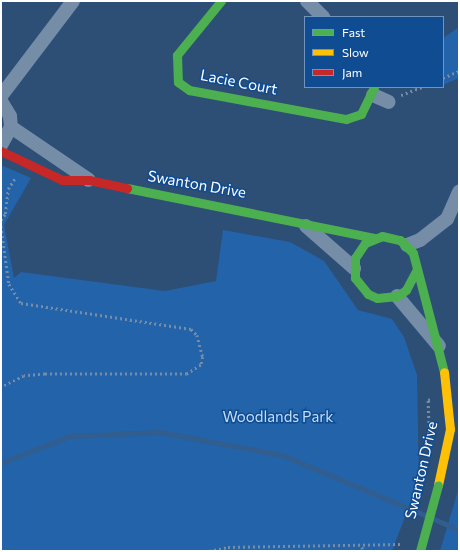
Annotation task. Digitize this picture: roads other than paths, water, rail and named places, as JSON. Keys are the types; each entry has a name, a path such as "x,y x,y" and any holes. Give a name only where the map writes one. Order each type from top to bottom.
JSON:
{"street":[{"name":"Lacie Court","path":"221,1 178,55 178,82 189,90 346,119 361,114 374,91"},
{"path":"307,1 322,16"},
{"path":"1,96 67,3"},
{"path":"374,91 389,102"},
{"path":"1,100 10,116 11,127 1,145"},
{"name":"Swanton Drive","path":"11,127 89,180"},
{"name":"Swanton Drive","path":"1,152 62,180 89,180 299,220 374,238 391,237 407,245 416,262 416,271 440,348 451,415 438,486 420,551"},
{"path":"407,245 420,240 446,220 459,192"},
{"path":"299,220 354,268"},
{"path":"374,238 359,250 354,268 358,282 368,294 377,298 397,296 409,286 416,271"},
{"path":"397,296 440,348"}],"waterway":[{"path":"1,463 70,436 160,432 282,455 425,515"},
{"path":"434,519 459,530"}],"park label":[{"name":"Woodlands Park","path":"278,417"}]}
